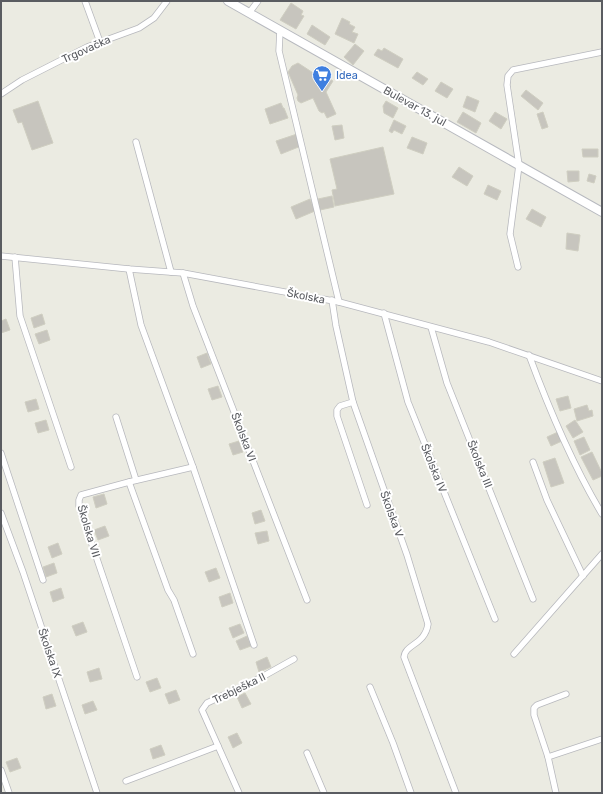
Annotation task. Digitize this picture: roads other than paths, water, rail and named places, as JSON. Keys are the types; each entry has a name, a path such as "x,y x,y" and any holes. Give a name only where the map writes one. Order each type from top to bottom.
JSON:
{"street":[{"path":"85,1 100,42"},
{"name":"Trgovačka","path":"1,94 22,80 87,47 139,28 154,18 167,1"},
{"path":"249,13 258,1"},
{"name":"Bulevar 13. jul","path":"231,2 602,212"},
{"path":"280,30 279,51 338,302"},
{"path":"518,267 510,234 519,165 507,78 513,70 602,52"},
{"path":"136,142 171,272"},
{"name":"Školska","path":"1,256 183,273 332,300 489,342 602,381"},
{"path":"15,257 20,316 71,467"},
{"path":"129,269 141,324 193,467 254,645"},
{"name":"Školska VI","path":"183,273 192,306 307,600"},
{"name":"Školska V","path":"332,300 336,326 353,402 407,555 427,626 426,632 420,641 406,650 404,657 454,792"},
{"name":"Školska IV","path":"384,313 408,402 496,619"},
{"name":"Školska III","path":"432,327 447,383 533,599"},
{"path":"529,355 549,407 590,495 602,514"},
{"name":"Školska V","path":"353,402 340,406 337,410 337,416 367,505"},
{"path":"116,417 136,480"},
{"path":"1,453 43,580"},
{"path":"533,462 547,500 583,576"},
{"name":"Školska VII","path":"137,677 79,506 79,500 81,495 136,480 193,467"},
{"path":"129,482 193,654"},
{"name":"Školska IX","path":"1,513 23,572 97,793"},
{"path":"514,654 602,554"},
{"name":"Trebješka II","path":"239,793 202,710 207,703 262,677 294,659"},
{"path":"370,687 393,743 411,793"},
{"path":"556,793 548,757 534,715 534,708 537,705 566,694"},
{"path":"548,757 602,739"},
{"path":"126,781 218,746"},
{"path":"307,753 324,793"},
{"path":"1,770 9,793"}],"place":[{"name":"Idea","path":"322,92"}]}
